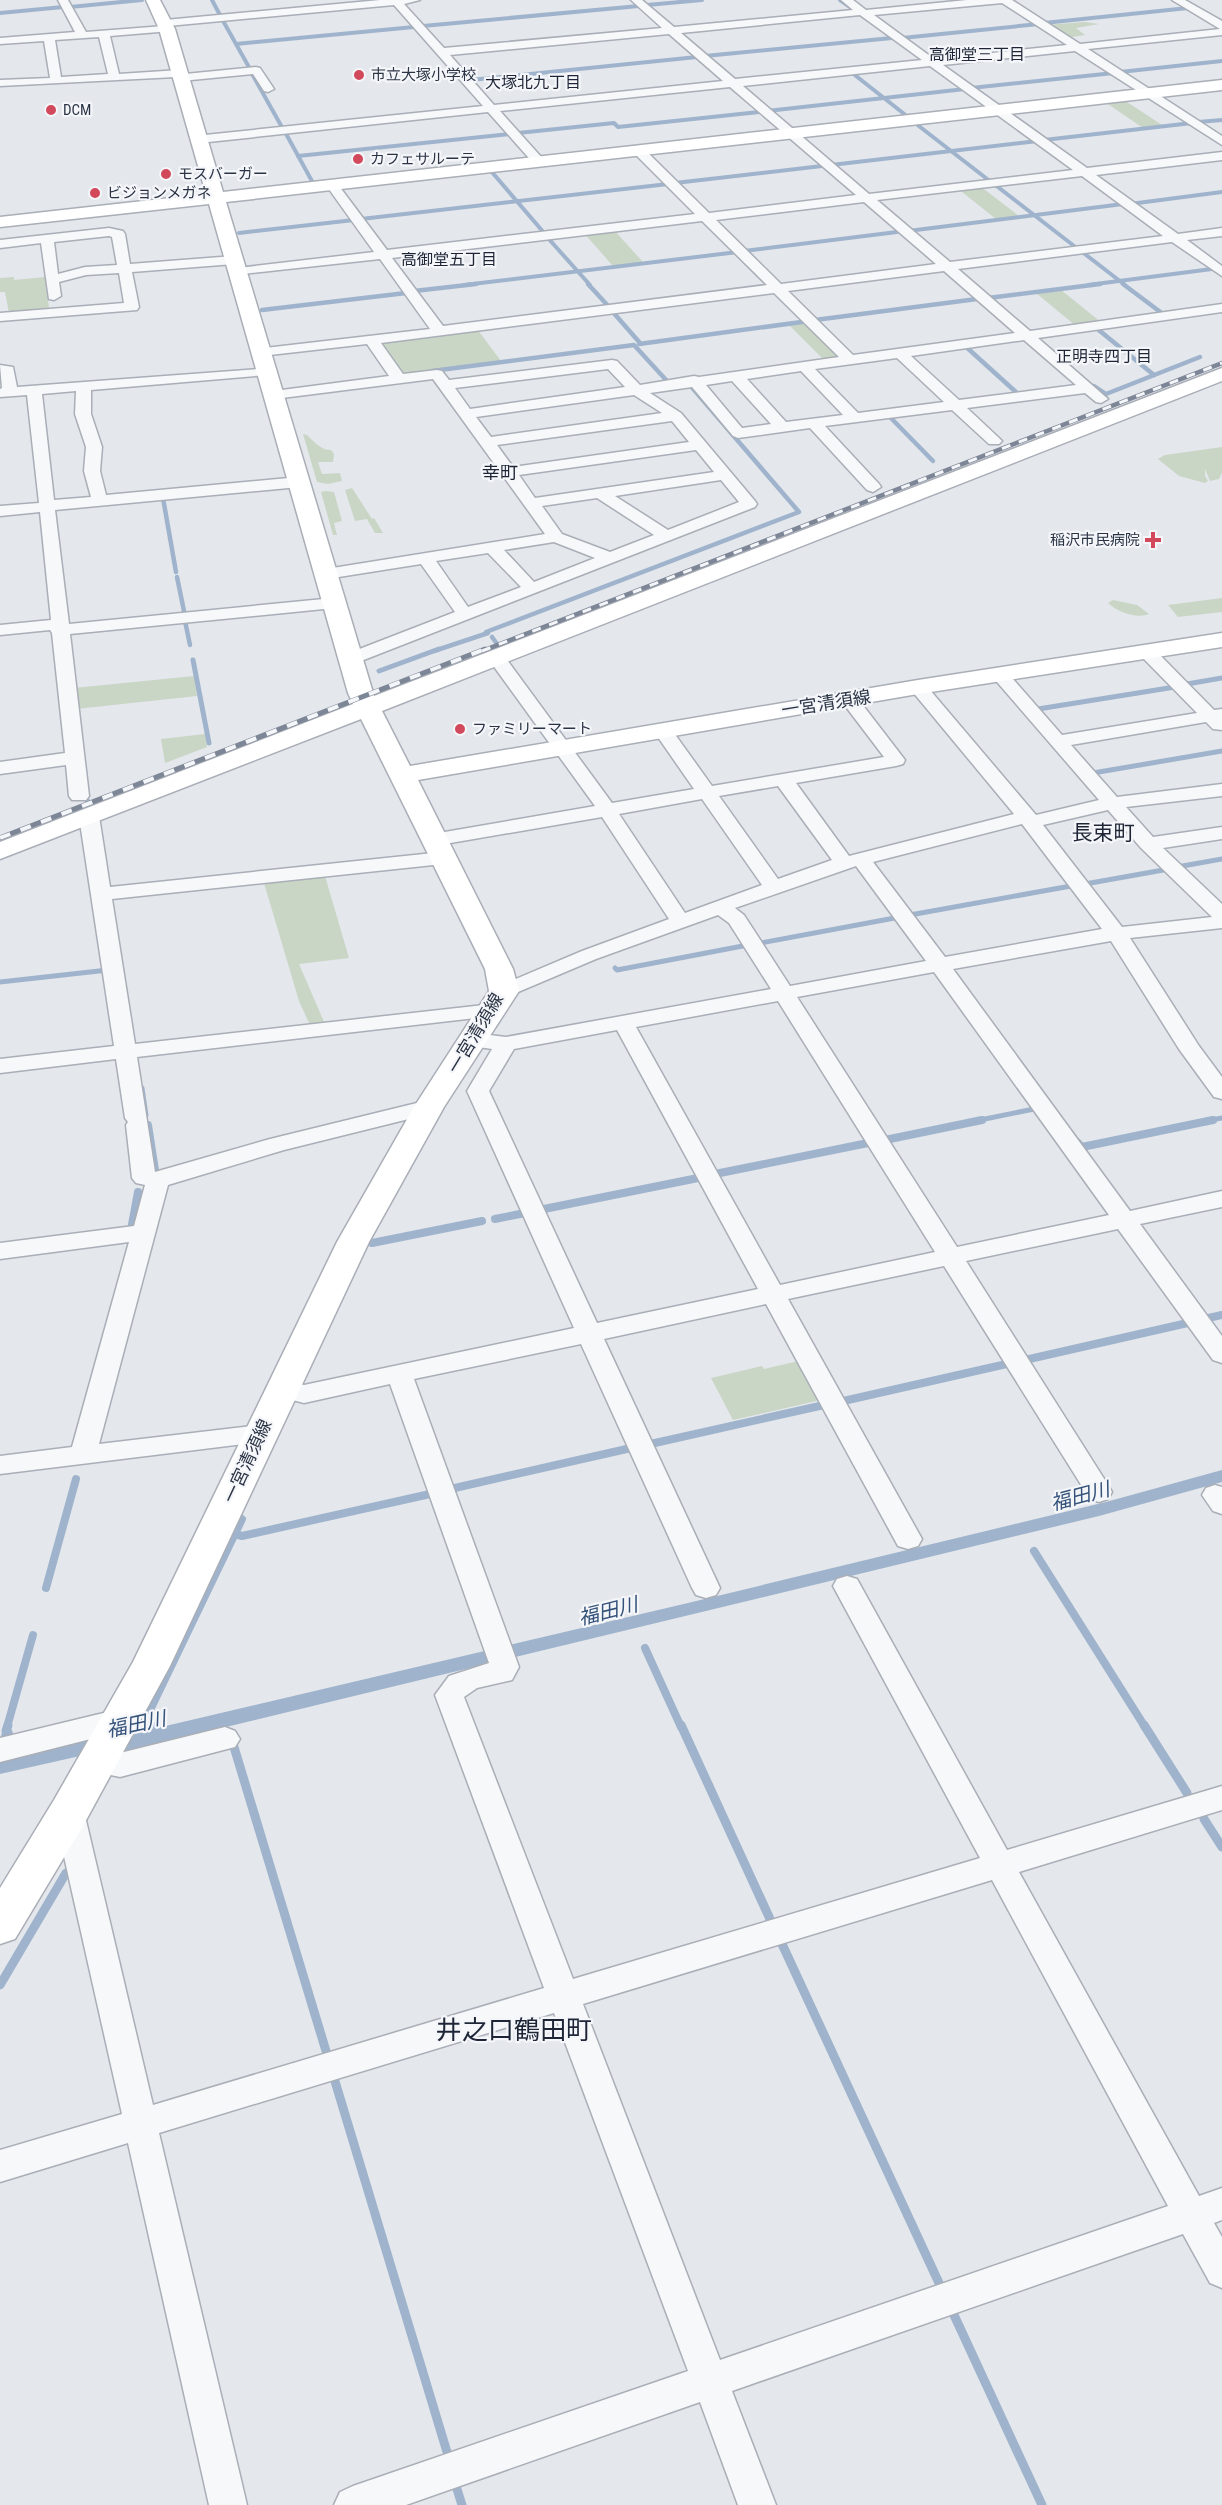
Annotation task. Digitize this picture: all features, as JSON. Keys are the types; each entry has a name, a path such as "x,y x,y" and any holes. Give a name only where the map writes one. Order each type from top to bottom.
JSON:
{"street":[{"path":"63,0 82,35"},
{"path":"153,0 166,26 350,659 367,706 402,775"},
{"path":"166,26 170,0"},
{"path":"0,41 104,33 415,0"},
{"path":"636,0 1101,399"},
{"path":"846,0 1222,272"},
{"path":"442,52 1000,0"},
{"path":"1005,0 1222,141"},
{"path":"1177,0 1222,26"},
{"path":"396,1 539,162"},
{"path":"1192,9 1212,7"},
{"path":"199,139 1222,32"},
{"path":"104,33 114,77"},
{"path":"49,37 56,81"},
{"path":"0,83 256,70 268,89"},
{"path":"0,222 1222,85"},
{"path":"639,151 849,359"},
{"path":"52,280 85,271 124,267 236,266 383,255 1222,156"},
{"path":"332,185 439,331"},
{"path":"0,244 109,232 118,234 132,306 0,317"},
{"path":"0,369 8,370 5,392 84,386 264,361 439,331 1222,232"},
{"path":"47,239 56,312"},
{"path":"466,414 694,380 1222,308"},
{"path":"372,341 399,379"},
{"path":"899,352 994,441"},
{"path":"350,659 749,504 676,416 635,389 612,364 445,385"},
{"path":"803,365 853,417"},
{"path":"274,395 437,374 556,537"},
{"path":"0,851 84,806 367,706 1222,374"},
{"path":"735,375 783,426"},
{"path":"694,380 738,433 1087,388"},
{"path":"84,386 83,414 94,447 92,471 100,501"},
{"path":"34,390 73,758 102,894 144,1178 158,1180 288,1141 429,1107"},
{"path":"487,442 676,416"},
{"path":"813,423 873,487"},
{"path":"508,472 700,445"},
{"path":"531,503 725,475"},
{"path":"0,511 299,483"},
{"path":"600,493 666,536"},
{"path":"326,574 556,537 609,558"},
{"path":"492,547 531,588"},
{"path":"425,557 464,613"},
{"path":"0,630 334,603"},
{"name":"一宮清須線","path":"0,1926 69,1812 174,1616 353,1242 429,1107 489,1042 499,1000 499,969 402,775 918,687 1222,640"},
{"path":"1148,652 1218,720"},
{"path":"496,657 607,810 681,922"},
{"path":"1000,675 1148,844 1222,915"},
{"path":"918,687 1029,820 1117,934 1190,1049 1222,1092"},
{"path":"102,894 438,849 607,810 896,760 849,699"},
{"path":"1059,741 1218,720"},
{"path":"662,730 767,881 773,886"},
{"path":"0,768 73,758"},
{"path":"783,779 852,860 871,871 1222,1354"},
{"path":"0,1066 499,1000 589,955 773,886 852,860 1111,803 1222,790"},
{"path":"1148,844 1222,833"},
{"path":"720,907 737,919 953,1256 1100,1491"},
{"path":"706,1588 478,1091 489,1042 623,1022 938,964 1117,934 1222,922"},
{"path":"623,1022 908,1539"},
{"path":"83,1453 158,1180"},
{"path":"282,1389 304,1394 1222,1199"},
{"path":"0,1251 144,1232"},
{"path":"399,1374 500,1653 502,1672 464,1681 453,1687 449,1695 757,2505"},
{"path":"0,1465 83,1453 260,1434"},
{"path":"847,1586 999,1863 1206,2209 1222,2271"},
{"path":"8,1749 57,1738 76,1730 107,1744 120,1764 225,1739"},
{"path":"0,2166 999,1863 1222,1798"},
{"path":"69,1812 228,2505"},
{"path":"353,2505 1206,2209"}],"green space":[{"path":"1084,22 1099,24 1076,28 1085,35 1066,38 1046,25"},
{"path":"1124,100 1162,125 1143,128 1105,102"},
{"path":"980,186 1019,216 996,219 957,188"},
{"path":"613,229 643,262 613,266 583,232"},
{"path":"14,277 14,280 45,277 49,308 9,313 5,292 0,292 0,278"},
{"path":"1061,290 1102,323 1076,326 1036,293"},
{"path":"810,322 845,356 824,360 789,325"},
{"path":"477,329 501,361 398,375 376,343"},
{"path":"303,434 321,447 331,450 334,454 333,462 318,462 322,474 340,473 342,481 328,484 317,482"},
{"path":"1222,447 1222,473 1219,479 1210,481 1205,469 1208,481 1205,483 1179,476 1158,459 1165,455"},
{"path":"352,488 383,533 375,533 367,519 355,521 345,490"},
{"path":"321,492 334,492 342,521 334,523 337,535 333,535"},
{"path":"1222,598 1222,612 1178,617 1168,605"},
{"path":"1113,600 1137,605 1149,614 1139,616 1122,612 1108,603"},
{"path":"194,676 197,696 76,709 74,688"},
{"path":"205,734 207,747 165,763 161,739"},
{"path":"325,876 349,958 299,964 325,1024 310,1025 299,1001 264,883"},
{"path":"803,1360 825,1399 733,1420 711,1378 762,1366 764,1369"}],"water":[{"path":"1222,1470 1222,1482 1099,1516 139,1748 131,1756 80,1756 0,1774 0,1740 5,1721 13,1733 15,1757 61,1747 91,1735 150,1729 150,1723 155,1722 157,1728 1106,1502"}],"waterway":[{"path":"70,7 142,0"},
{"path":"212,0 221,17"},
{"path":"647,5 702,0"},
{"path":"840,0 853,9"},
{"path":"423,26 639,6"},
{"path":"0,13 63,7"},
{"path":"1044,23 1188,8"},
{"path":"222,19 236,44"},
{"path":"902,38 1039,24"},
{"path":"236,44 414,27"},
{"path":"705,56 892,38 886,33"},
{"path":"236,44 250,69"},
{"path":"471,80 697,57"},
{"path":"1120,72 1222,61"},
{"path":"251,72 283,129"},
{"path":"851,72 884,98"},
{"path":"971,88 1114,73"},
{"path":"884,98 965,89"},
{"path":"767,111 884,98"},
{"path":"884,98 908,117"},
{"path":"518,133 614,123 618,127 759,112"},
{"path":"1198,122 1222,120"},
{"path":"915,123 951,151"},
{"path":"1044,140 1192,123"},
{"path":"285,132 298,156"},
{"path":"298,156 510,134"},
{"path":"951,151 1038,141"},
{"path":"831,165 951,151"},
{"path":"951,151 991,182"},
{"path":"298,156 313,183"},
{"path":"675,183 822,166"},
{"path":"491,171 517,201"},
{"path":"517,201 668,184"},
{"path":"994,184 1034,215"},
{"path":"1130,204 1222,192"},
{"path":"361,219 517,201"},
{"path":"517,201 545,234"},
{"path":"1034,215 1123,204"},
{"path":"908,231 1034,215"},
{"path":"1034,215 1078,249"},
{"path":"239,233 354,220"},
{"path":"744,251 897,232"},
{"path":"547,237 578,271"},
{"path":"1081,251 1120,281"},
{"path":"578,271 738,252"},
{"path":"1120,281 1212,269"},
{"path":"464,285 578,271"},
{"path":"578,271 590,285"},
{"path":"1088,285 1120,281"},
{"path":"1120,281 1125,285"},
{"path":"414,291 476,284"},
{"path":"588,284 610,308"},
{"path":"988,298 1100,284"},
{"path":"1123,284 1163,314"},
{"path":"262,310 406,293"},
{"path":"815,320 977,299"},
{"path":"612,311 640,343"},
{"path":"639,344 809,321"},
{"path":"1095,327 1154,375"},
{"path":"432,371 634,345 667,381"},
{"path":"964,345 1017,393"},
{"path":"1094,386 1106,394 1200,357"},
{"path":"486,632 799,512 689,384"},
{"path":"888,415 933,461"},
{"path":"163,498 176,572"},
{"path":"177,577 185,616"},
{"path":"185,621 190,645"},
{"path":"434,651 488,633"},
{"path":"492,637 500,648"},
{"path":"379,671 439,649"},
{"path":"193,660 209,743"},
{"path":"1187,684 1222,678"},
{"path":"1038,709 1175,687"},
{"path":"1093,773 1222,751"},
{"path":"85,795 90,807"},
{"path":"1177,867 1222,859"},
{"path":"1085,884 1169,869"},
{"path":"910,915 1071,886"},
{"path":"761,943 900,917"},
{"path":"615,968 617,970 748,945"},
{"path":"0,982 108,970"},
{"path":"142,1088 146,1115"},
{"path":"975,1121 1039,1108"},
{"path":"1206,1121 1222,1118"},
{"path":"885,1140 982,1120"},
{"path":"1077,1142 1082,1147 1213,1120"},
{"path":"148,1125 155,1170"},
{"path":"715,1174 873,1142"},
{"path":"539,1210 703,1177"},
{"path":"127,1230 131,1230 138,1192"},
{"path":"495,1219 525,1213"},
{"path":"372,1243 482,1221"},
{"path":"1204,1319 1222,1315"},
{"path":"1025,1360 1192,1322"},
{"path":"839,1402 1011,1363"},
{"path":"646,1445 824,1405"},
{"path":"446,1490 631,1448"},
{"path":"46,1588 76,1479"},
{"path":"235,1534 242,1536 430,1494"},
{"path":"235,1534 242,1519"},
{"name":"福田川","path":"150,1710 235,1534"},
{"path":"1034,1551 1145,1727"},
{"path":"7,1727 33,1635"},
{"path":"645,1648 681,1727"},
{"path":"6,1731 8,1725"},
{"path":"681,1725 770,1919"},
{"path":"1144,1725 1187,1793"},
{"path":"234,1747 326,2051"},
{"path":"1204,1819 1222,1847"},
{"path":"0,1985 66,1873"},
{"path":"782,1944 939,2283"},
{"path":"334,2078 447,2452"},
{"path":"954,2315 1042,2505"},
{"path":"457,2489 462,2505"}],"railway":[{"path":"482,651 1222,363"},
{"path":"0,838 485,649"}],"place":[{"name":"市立大塚小学校","path":"359,75"},
{"name":"DCM","path":"51,110"},
{"name":"カフェサルーテ","path":"358,159"},
{"name":"モスバーガー","path":"166,174"},
{"name":"ビジョンメガネ","path":"95,193"},
{"name":"稲沢市民病院","path":"1153,540"},
{"name":"ファミリーマート","path":"460,729"}],"district":[{"name":"高御堂三丁目","path":"977,54"},
{"name":"大塚北九丁目","path":"533,82"},
{"name":"高御堂五丁目","path":"449,259"},
{"name":"正明寺四丁目","path":"1104,356"},
{"name":"幸町","path":"500,472"},
{"name":"長束町","path":"1103,833"},
{"name":"井之口鶴田町","path":"514,2030"}]}
